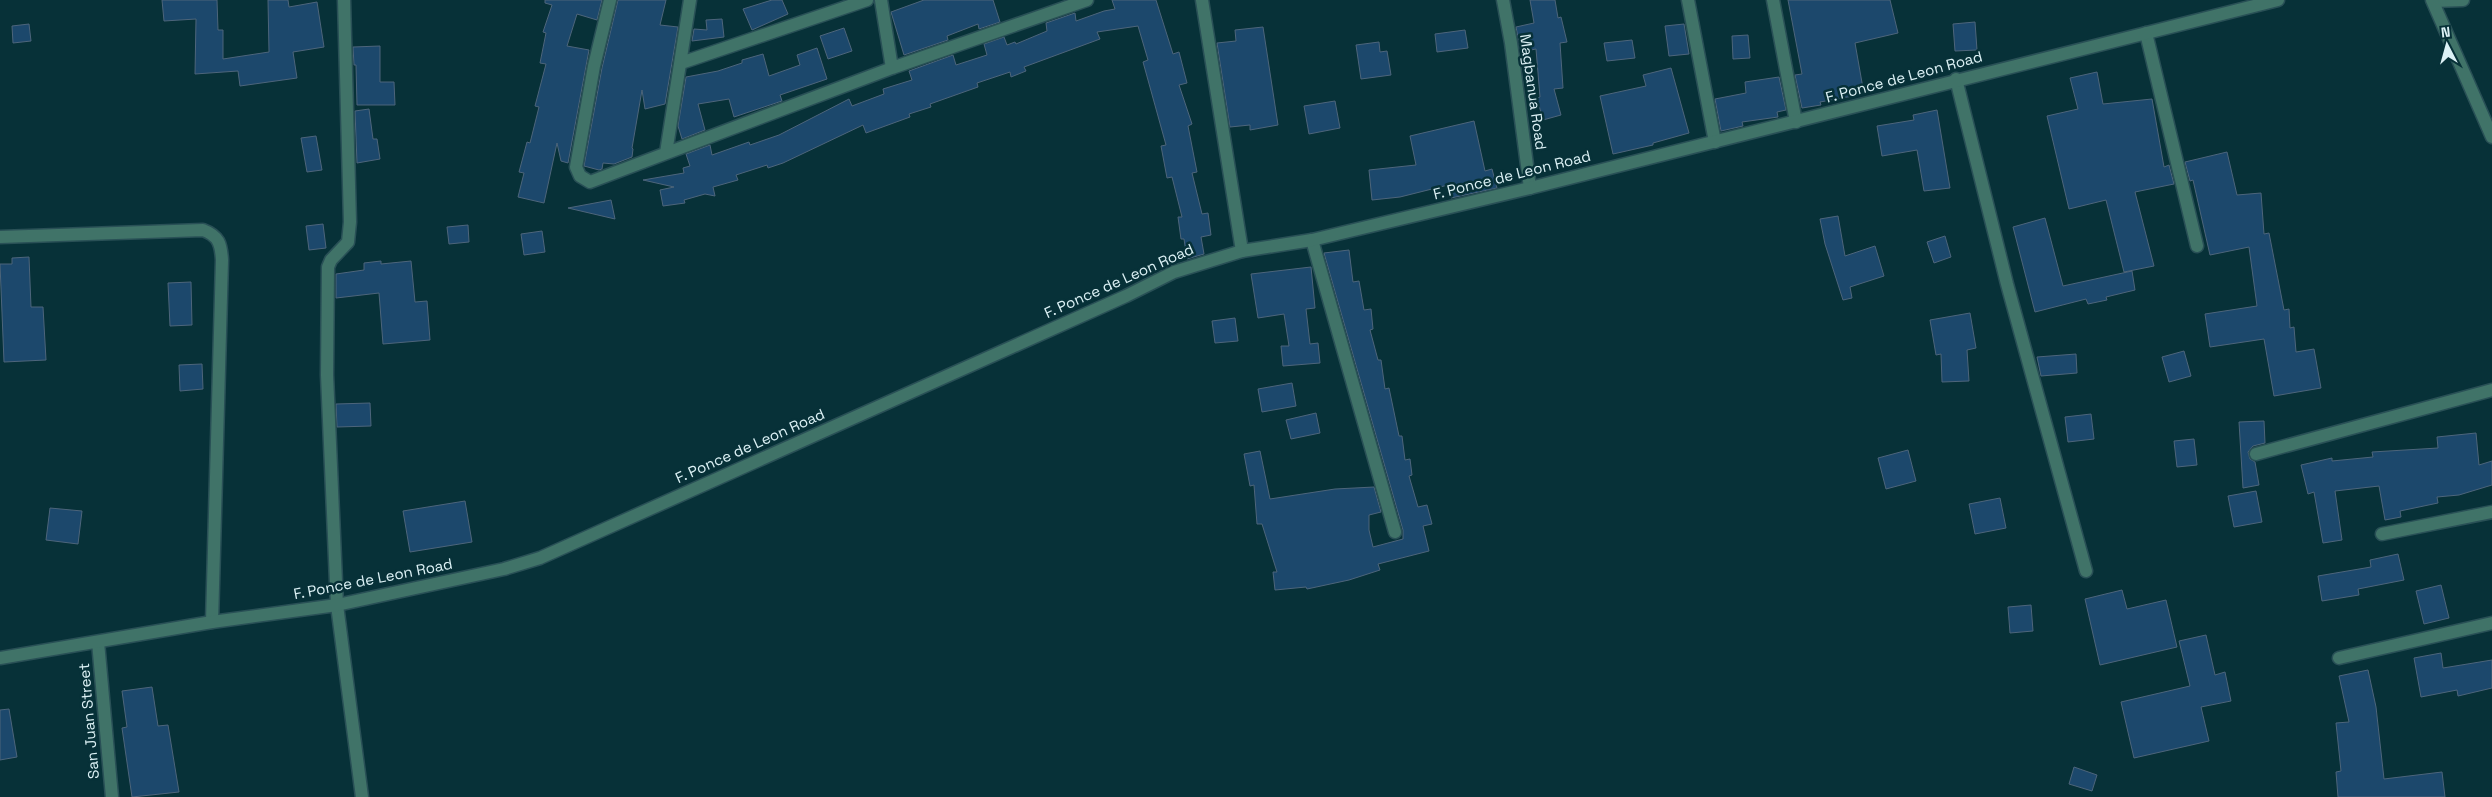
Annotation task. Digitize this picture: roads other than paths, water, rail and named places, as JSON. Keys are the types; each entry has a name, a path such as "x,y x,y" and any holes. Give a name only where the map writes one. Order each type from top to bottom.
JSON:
{"street":[{"path":"344,0 349,236 348,242 331,260 328,267 326,306 337,605 362,797"},
{"path":"610,0 594,66 576,167 580,176 590,182 892,68 1087,0"},
{"path":"666,153 690,0"},
{"path":"681,63 867,0"},
{"path":"881,0 892,68"},
{"path":"1202,0 1242,251"},
{"name":"Magbanua Road","path":"1502,0 1511,42 1530,188"},
{"path":"1688,0 1715,142"},
{"path":"1773,0 1796,122"},
{"name":"F. Ponce de Leon Road","path":"0,658 212,622 337,605 504,569 540,558 1117,300 1174,272 1242,251 1312,240 1530,188 2278,0"},
{"path":"2463,0 2433,1 2492,138"},
{"path":"2146,33 2197,246"},
{"path":"1956,80 2007,284 2086,571"},
{"path":"0,237 203,230 214,234 221,244 212,622"},
{"path":"1312,240 1394,532"},
{"path":"2256,454 2492,390"},
{"path":"2382,534 2492,512"},
{"path":"2340,658 2492,623"},
{"name":"San Juan Street","path":"98,642 112,797"}]}
